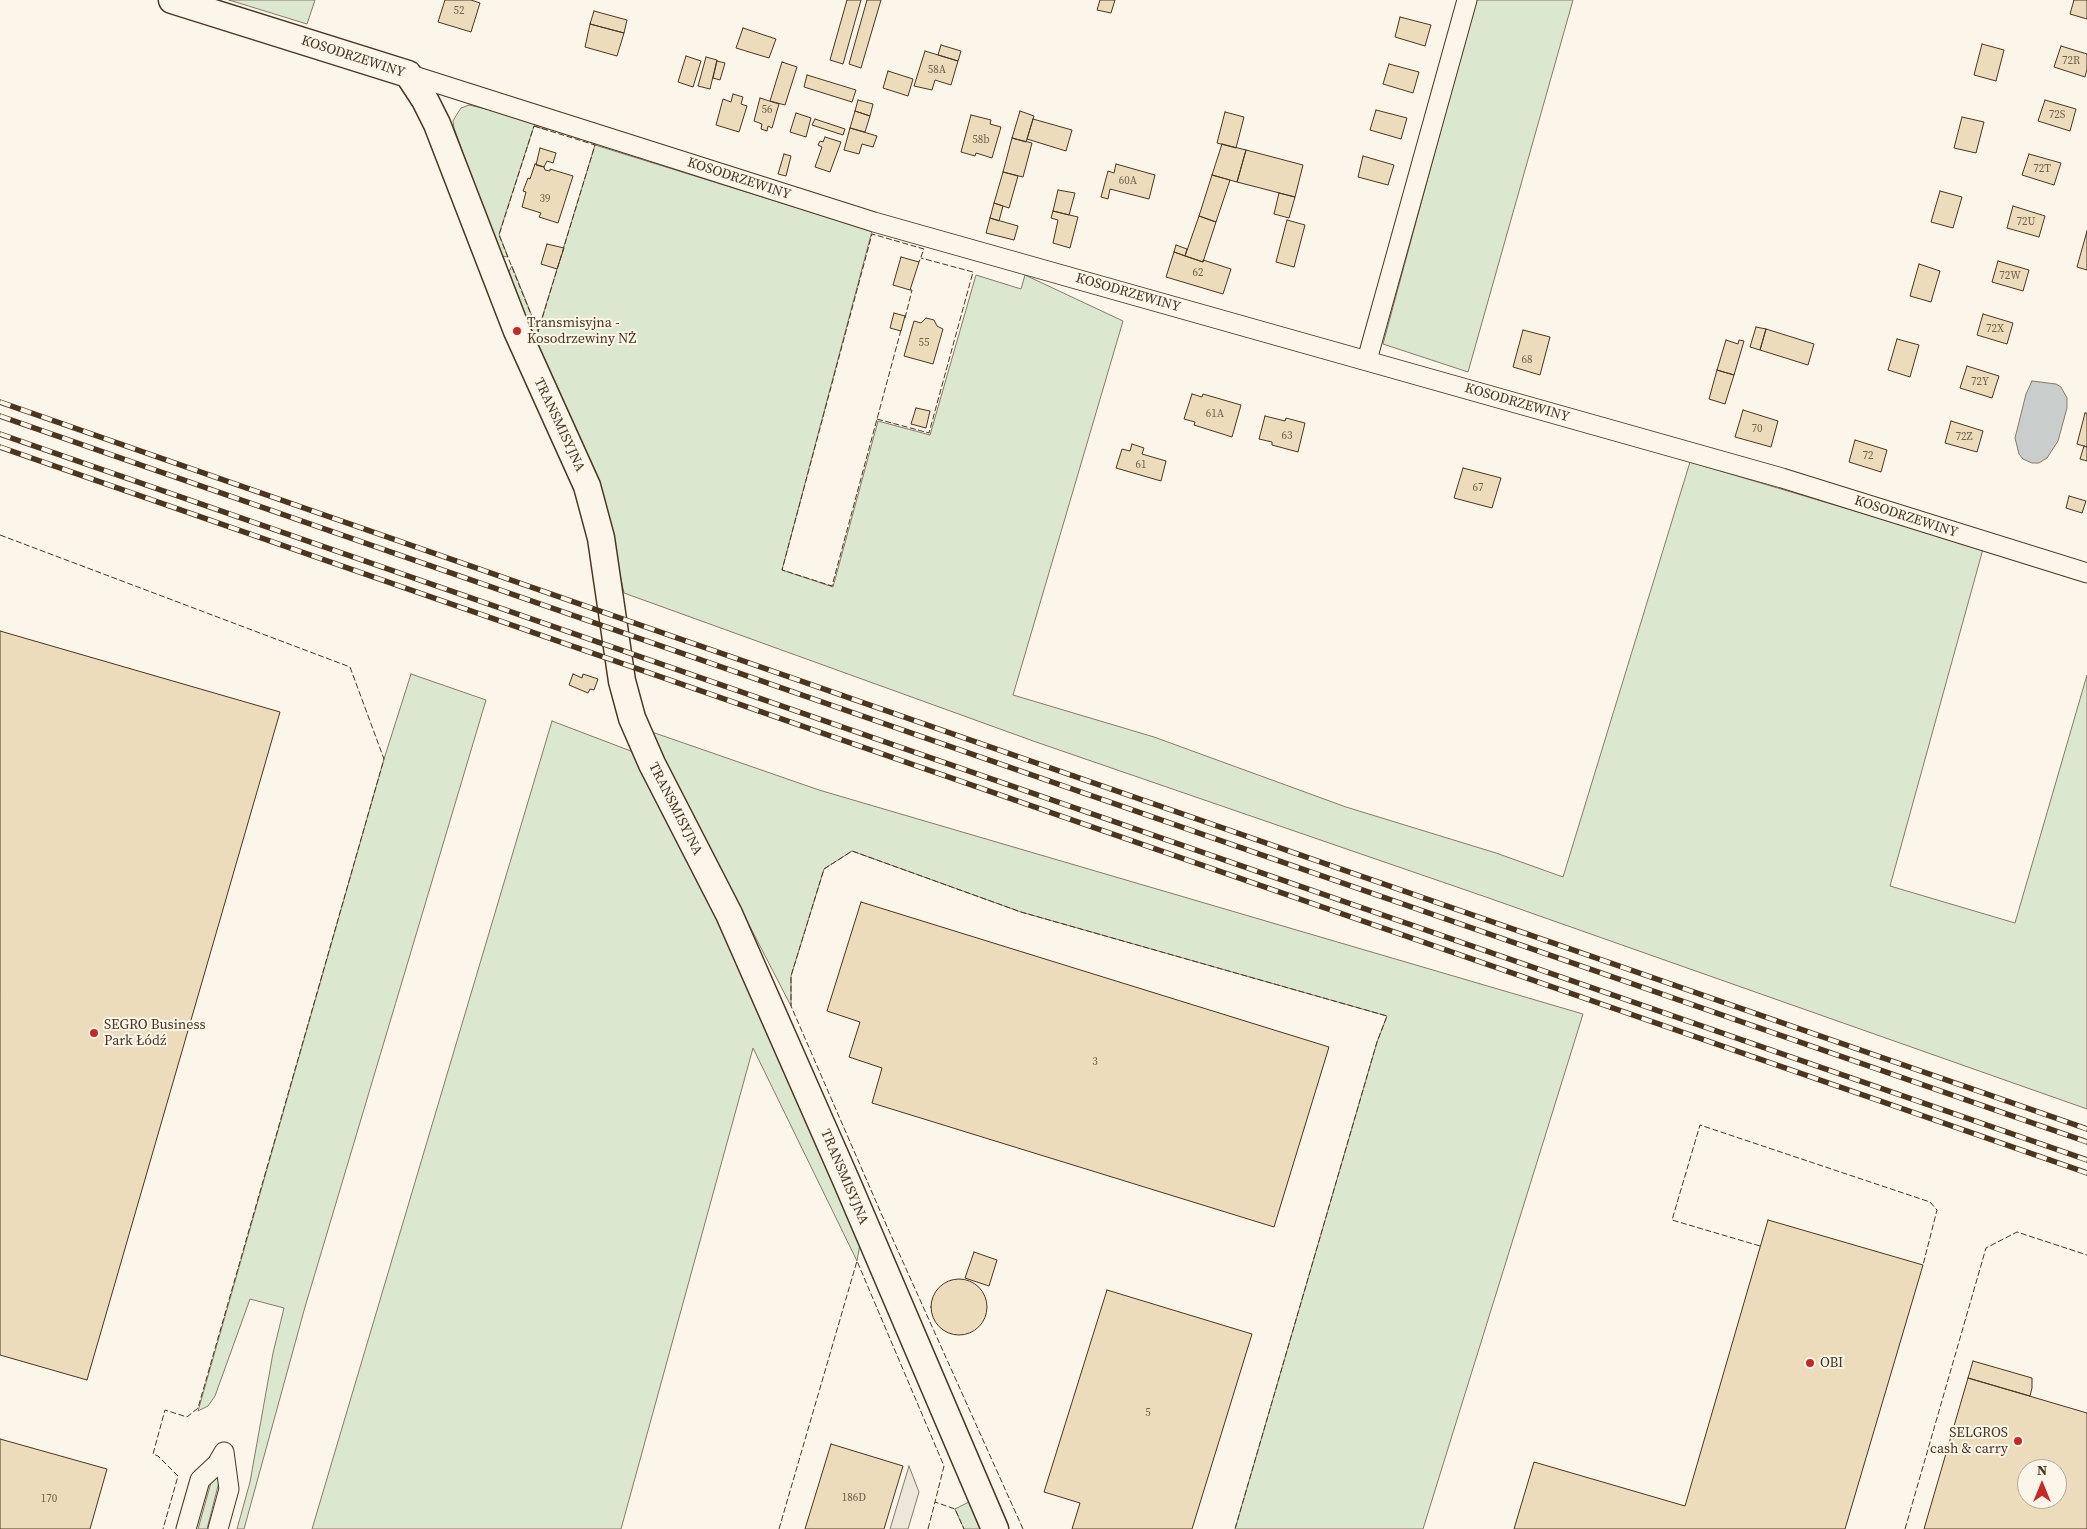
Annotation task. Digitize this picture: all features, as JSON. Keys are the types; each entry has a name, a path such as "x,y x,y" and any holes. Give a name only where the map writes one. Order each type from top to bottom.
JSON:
{"street":[{"name":"KOSODRZEWINY","path":"172,0 874,222 1782,478 2087,573"},
{"path":"1367,360 1467,0"},
{"name":"TRANSMISYJNA","path":"408,74 425,100 437,124 520,338 587,486 601,538 622,681 632,718 652,764 729,914 846,1180 995,1529"},
{"path":"186,1529 200,1480 217,1464 224,1452 225,1466 230,1480 218,1529"}],"green space":[{"path":"229,0 315,0 307,24"},
{"path":"1476,0 1573,0 1468,372 1383,344"},
{"path":"469,105 522,117 548,126 547,130 534,126 499,234 508,257 500,256 454,128 453,121 457,114 461,108"},
{"path":"595,145 872,231 782,570 833,587 878,421 930,435 976,275 1021,289 1025,275 1123,321 1013,695 1154,737 1346,807 1496,853 1563,877 1690,462 1983,549 1890,886 2015,923 2087,675 2087,1109 1483,896 1036,742 624,593 606,510 508,273 512,266 538,331"},
{"path":"411,674 486,700 305,1307 244,1529 237,1529 250,1482 273,1353 284,1308 250,1299 215,1396 208,1406 198,1411 384,759"},
{"path":"552,721 636,753 763,1015 860,1244 857,1261 753,1048 621,1529 312,1529"},
{"path":"649,731 819,790 1583,1014 1423,1529 1235,1529 1377,1042 1387,1016 1021,912 852,851 824,869 791,976 791,1006"},
{"path":"214,1472 220,1478 207,1529 198,1529"},
{"path":"973,1500 985,1529 964,1529 955,1509"}],"shaded area":[{"path":"2032,381 2056,384 2061,387 2067,398 2067,408 2058,441 2047,458 2039,463 2032,463 2023,459 2019,454 2015,438 2026,394"},
{"path":"909,1466 919,1492 908,1529 890,1529"}],"building":[{"path":"445,0 471,0 480,3 471,32 438,22"},
{"path":"847,0 861,0 843,64 830,60"},
{"path":"867,0 881,0 861,68 849,64"},
{"path":"1100,0 1115,0 1111,13 1097,10"},
{"path":"2074,0 2087,0 2087,19 2070,14"},
{"path":"594,11 627,20 624,33 590,24"},
{"path":"1400,17 1431,25 1425,46 1395,37"},
{"path":"590,24 624,33 617,56 585,47"},
{"path":"743,28 776,39 769,58 736,48"},
{"path":"1982,44 2004,50 1996,81 1974,75"},
{"path":"941,45 961,51 958,61 938,55"},
{"path":"2061,46 2087,54 2085,77 2054,67"},
{"path":"925,51 958,61 951,85 935,80 932,90 914,86"},
{"path":"686,56 701,61 693,87 678,82"},
{"path":"706,57 717,60 710,89 698,86"},
{"path":"717,61 725,63 720,80 713,78"},
{"path":"782,62 797,67 785,105 770,101"},
{"path":"1389,64 1419,72 1413,93 1383,84"},
{"path":"888,71 913,79 908,96 883,88"},
{"path":"807,75 856,90 852,102 804,87"},
{"path":"733,94 743,97 741,104 747,106 739,132 716,125 723,99 731,102"},
{"path":"760,98 779,104 772,128 768,126 767,131 761,129 762,124 754,121"},
{"path":"858,100 873,104 870,116 855,111"},
{"path":"2045,100 2076,109 2070,131 2038,121"},
{"path":"1376,110 1407,118 1401,139 1370,130"},
{"path":"855,111 870,116 865,132 850,128"},
{"path":"1020,111 1034,116 1026,142 1012,138"},
{"path":"1225,112 1244,117 1236,148 1217,143"},
{"path":"796,113 811,118 806,137 790,132"},
{"path":"971,115 991,120 990,124 1001,127 992,158 976,153 975,156 961,152"},
{"path":"1962,117 1984,122 1976,153 1954,148"},
{"path":"815,119 845,129 843,135 812,125"},
{"path":"1033,119 1072,130 1066,151 1027,139"},
{"path":"850,128 877,136 873,147 862,144 859,154 844,150"},
{"path":"825,137 841,142 830,172 815,167 822,147 818,145 820,141 823,142"},
{"path":"1012,138 1032,143 1023,177 1003,172"},
{"path":"1222,144 1246,150 1237,182 1212,175"},
{"path":"540,148 556,153 553,163 547,161 544,167 536,165"},
{"path":"1246,150 1303,165 1295,197 1237,182"},
{"path":"784,154 791,156 786,176 778,174"},
{"path":"2029,154 2061,163 2054,185 2022,175"},
{"path":"1363,156 1394,165 1388,185 1358,177"},
{"path":"535,164 544,167 545,170 550,171 550,169 573,176 558,223 539,217 541,213 522,207 526,192 523,191 528,178 530,179"},
{"path":"1116,164 1155,175 1149,199 1110,189 1108,199 1101,197 1108,171 1114,173"},
{"path":"1003,172 1018,176 1009,208 994,203"},
{"path":"1212,175 1230,180 1216,222 1199,216"},
{"path":"1058,190 1075,193 1069,215 1053,211"},
{"path":"1940,191 1962,197 1953,228 1931,222"},
{"path":"1279,193 1295,197 1289,218 1274,214"},
{"path":"994,203 1003,206 999,221 990,218"},
{"path":"2013,206 2045,216 2039,237 2007,228"},
{"path":"1053,211 1078,217 1070,248 1053,243 1058,220 1051,218"},
{"path":"1199,216 1216,222 1203,262 1185,256"},
{"path":"990,218 1018,226 1014,240 986,233"},
{"path":"1287,220 1305,225 1294,267 1276,262"},
{"path":"2087,231 2087,270 2077,267"},
{"path":"547,244 564,248 557,269 541,264"},
{"path":"1176,245 1187,249 1185,256 1174,252"},
{"path":"1174,252 1231,269 1223,294 1166,277"},
{"path":"901,257 919,262 910,290 893,285"},
{"path":"1998,261 2029,270 2023,291 1992,282"},
{"path":"1919,264 1940,271 1931,302 1910,296"},
{"path":"894,313 905,316 901,331 890,328"},
{"path":"1983,314 2013,323 2007,344 1977,335"},
{"path":"926,318 934,320 937,326 943,329 933,364 904,356 914,321 921,323"},
{"path":"1756,327 1766,329 1760,350 1750,347"},
{"path":"1766,329 1814,344 1808,365 1760,350"},
{"path":"1523,330 1550,337 1540,375 1513,367"},
{"path":"1897,339 1919,345 1910,377 1888,370"},
{"path":"1726,340 1738,344 1739,340 1744,341 1734,375 1717,370"},
{"path":"1967,366 1999,376 1992,398 1960,388"},
{"path":"1717,370 1734,375 1725,404 1709,399"},
{"path":"1192,394 1202,397 1203,394 1241,405 1232,437 1194,425 1195,422 1184,419"},
{"path":"916,408 930,411 926,428 911,424"},
{"path":"1743,410 1778,421 1771,447 1735,437"},
{"path":"2085,413 2087,413 2087,447 2077,444"},
{"path":"1265,416 1285,421 1286,418 1305,423 1298,452 1272,445 1272,442 1259,439"},
{"path":"1951,421 1983,431 1977,452 1945,443"},
{"path":"1855,440 1887,450 1881,472 1849,462"},
{"path":"1132,444 1144,448 1142,454 1166,461 1161,481 1116,468 1122,449 1130,451"},
{"path":"2084,446 2087,447 2087,461 2080,459"},
{"path":"1463,468 1501,478 1492,508 1454,498"},
{"path":"2069,496 2086,501 2082,513 2066,508"},
{"name":"SEGRO Business Park Łódź","path":"0,631 280,712 87,1380 0,1355"},
{"path":"573,674 582,678 583,674 598,679 594,690 590,689 588,693 569,685"},
{"path":"861,902 1329,1047 1274,1227 872,1103 882,1068 849,1057 860,1022 827,1011"},
{"name":"OBI","path":"1768,1220 1923,1265 1845,1529 1514,1529 1534,1462 1685,1506"},
{"path":"974,1252 997,1260 989,1286 965,1278"},
{"path":"959,1279 970,1281 979,1287 985,1296 987,1307 985,1318 979,1327 970,1333 959,1335 948,1333 939,1327 933,1318 931,1307 933,1296 939,1287 948,1281"},
{"path":"1107,1290 1252,1334 1192,1529 1072,1529 1080,1503 1044,1492"},
{"path":"1973,1361 2032,1378 2030,1396 1968,1378"},
{"name":"SELGROS cash & carry","path":"1968,1378 2087,1413 2087,1529 1924,1529"},
{"path":"0,1439 107,1469 90,1529 0,1529"},
{"path":"831,1444 903,1466 884,1529 805,1529"}],"railway":[{"path":"0,402 2087,1129"},
{"path":"0,416 2087,1142"},
{"path":"0,434 2087,1160"},
{"path":"0,447 2087,1173"}],"fence":[{"path":"534,126 595,145 538,332 499,235 534,126"},
{"path":"901,330 832,586 782,570 872,234 924,249 919,262"},
{"path":"877,419 929,433 973,272 921,258"},
{"path":"905,318 912,290 910,290"},
{"path":"0,535 350,667 384,759 198,1408 187,1417 165,1410 153,1454 158,1456 178,1476 163,1529"},
{"path":"1023,1529 881,1213 791,1006 791,976 824,869 852,851 1021,912 1387,1016 1377,1042 1235,1529"},
{"path":"1760,1246 1672,1220 1700,1125 1930,1202 1937,1210 1923,1265"},
{"path":"1905,1529 1986,1248 2017,1232 2087,1255"},
{"path":"779,1529 857,1261 944,1466 935,1502"},
{"path":"928,1529 935,1502 955,1509 964,1529"}],"place":[{"name":"Transmisyjna - Kosodrzewiny NŻ","path":"517,331"},
{"name":"SEGRO Business Park Łódź","path":"94,1033"},
{"name":"OBI","path":"1810,1363"},
{"name":"SELGROS cash & carry","path":"2018,1441"}]}
